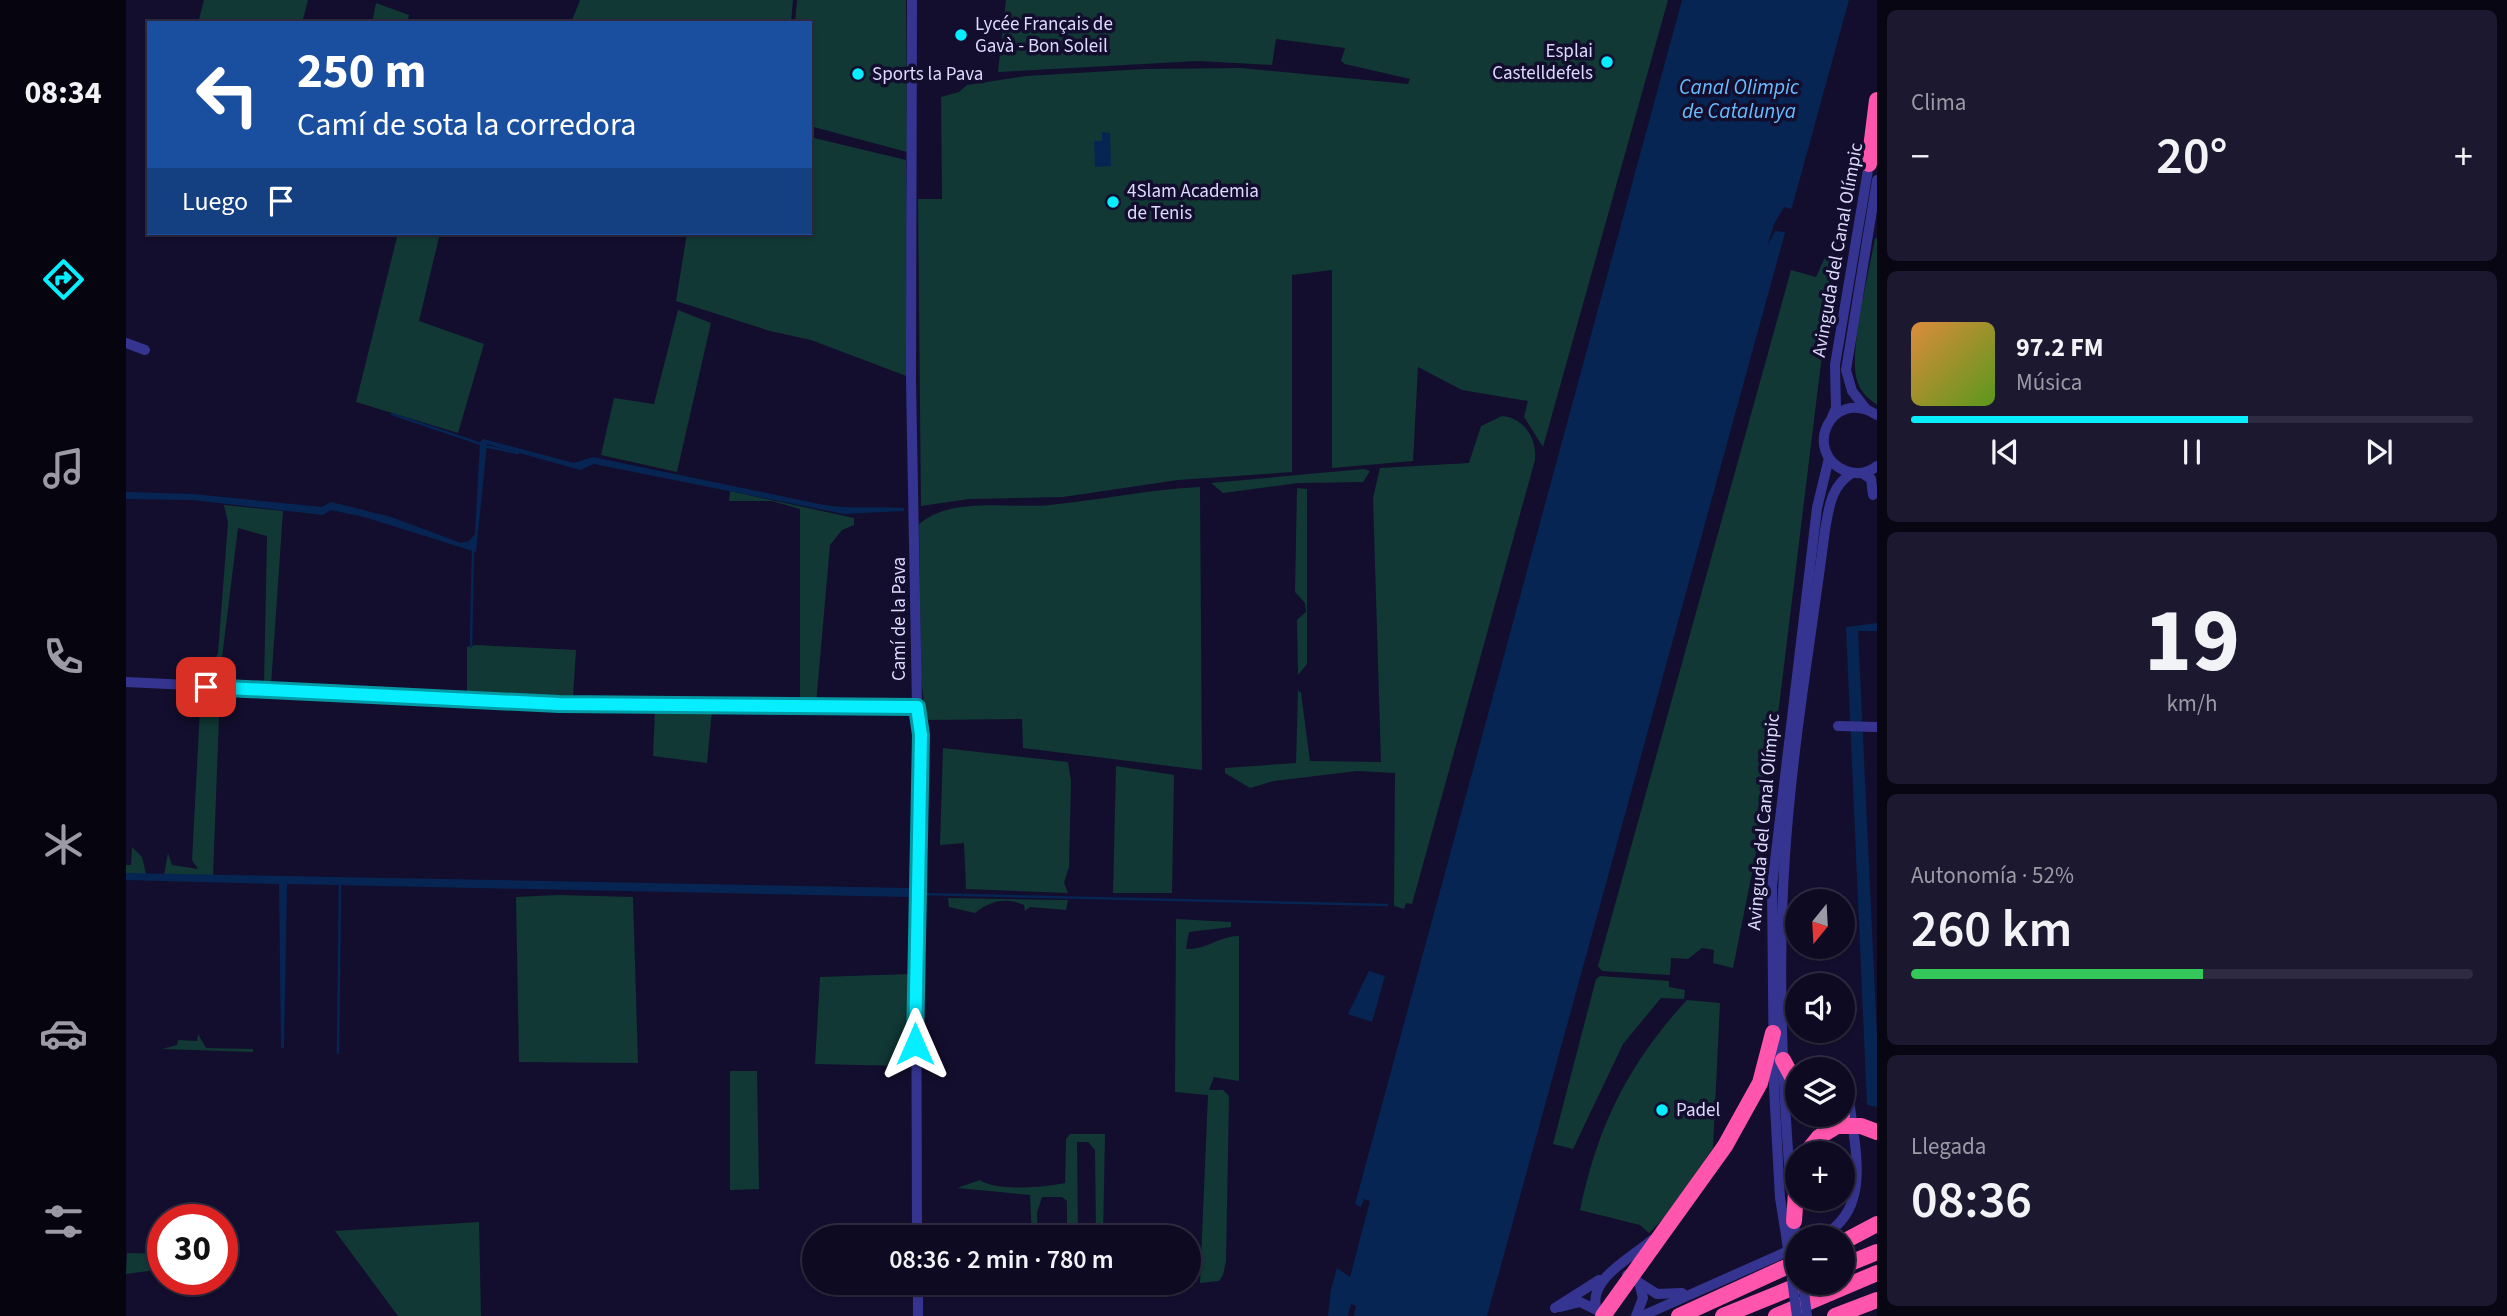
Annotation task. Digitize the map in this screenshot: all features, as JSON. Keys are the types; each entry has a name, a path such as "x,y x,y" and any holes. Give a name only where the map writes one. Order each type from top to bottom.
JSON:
{"highway":[{"path":"1869,164 1877,100"},
{"path":"1602,1314 1636,1282 1744,1114 1760,1083 1773,1033"},
{"path":"1783,1060 1785,1064"},
{"path":"1855,1119 1877,1123"},
{"path":"1855,1123 1877,1132"},
{"path":"1816,1141 1830,1127"},
{"path":"1855,1236 1877,1224"},
{"path":"1855,1239 1877,1232"},
{"path":"1855,1261 1877,1252"},
{"path":"1679,1316 1785,1267"},
{"path":"1776,1316 1877,1273"},
{"path":"1723,1316 1785,1290"},
{"path":"1835,1316 1877,1300"}],"street":[{"name":"Camí de la Pava","path":"912,0 911,339 917,707 921,735 916,903 917,1225"},
{"name":"Avinguda del Canal Olímpic","path":"1790,1225 1776,1131 1771,907 1774,855 1817,508 1829,458 1824,444 1826,428 1836,408 1835,365 1877,129"},
{"name":"Avinguda del Canal Olímpic","path":"1866,409 1852,391 1846,370 1877,180"},
{"path":"126,343 145,350"},
{"path":"1832,417 1848,408 1866,409 1877,415"},
{"path":"1829,458 1836,466 1871,479 1873,495 1877,484"},
{"path":"1857,473 1877,466"},
{"name":"Avinguda del Canal Olímpic","path":"1790,1225 1783,1060 1782,907 1790,804 1829,503 1838,485 1857,473"},
{"path":"126,682 559,704 917,707"},
{"path":"1841,726 1873,727"},
{"path":"1837,1225 1845,1219 1856,1195 1856,1150 1847,1127"},
{"path":"1602,1314 1594,1292 1609,1275 1675,1219"},
{"path":"1642,1316 1785,1251"},
{"path":"1602,1314 1580,1302 1555,1308 1563,1300 1609,1275 1636,1282 1665,1296 1697,1289"},
{"path":"1636,1282 1643,1298 1636,1316"},
{"path":"918,1295 918,1316"},
{"name":"Avinguda del Canal Olímpic","path":"1795,1295 1797,1316"},
{"path":"1804,1295 1807,1316"}],"green space":[{"path":"204,0 308,0 303,21 199,21"},
{"path":"580,0 793,0 791,21 572,21"},
{"name":"Sports la Pava","path":"797,0 906,0 907,152 812,127 812,21 795,21"},
{"path":"1006,0 1668,0 1543,447 1524,417 1528,401 1462,390 1418,367 1413,461 1332,468 1332,270 1292,275 1292,472 1178,480 1063,497 969,499 921,506 918,199 942,199 941,97 959,92 967,85 1026,76 1145,69 1240,68 1408,84 1410,79 1345,64 1341,61 1345,48 1276,39 1272,65 1198,61 998,72"},
{"path":"376,3 409,15 408,21 372,21"},
{"path":"812,137 906,160 909,377 811,340 770,331 676,301 687,235 812,235"},
{"path":"398,235 440,235 419,321 484,344 458,433 356,402"},
{"path":"1875,238 1877,405 1860,388 1855,368 1857,332"},
{"path":"1842,249 1821,363 1769,788 1733,968 1713,963 1714,950 1702,948 1688,959 1671,958 1670,975 1602,971 1598,966 1791,270 1816,277 1826,255"},
{"path":"678,310 711,323 677,472 601,455 614,398 654,404"},
{"path":"1502,416 1517,421 1528,430 1534,444 1535,460 1412,904 1406,903 1404,909 1394,906 1395,773 1357,771 1274,781 1250,788 1225,773 1225,768 1296,763 1298,690 1301,693 1310,761 1381,762 1373,498 1380,468 1469,463 1481,426"},
{"path":"1364,469 1370,471 1363,482 1298,483 1223,493 1211,483"},
{"path":"1200,487 1202,770 1023,748 1022,719 926,720 921,679 919,524 932,515 964,507 1050,505"},
{"path":"1297,488 1307,489 1307,664 1298,675 1297,620 1306,612 1305,603 1295,592"},
{"path":"730,491 854,518 854,525 842,530 830,545 816,704 800,704 800,509 772,501 729,501"},
{"path":"224,505 283,511 271,685 264,685 267,536 238,528 219,682 199,681 210,671 218,653 228,522"},
{"path":"476,645 576,650 573,697 467,695 467,647"},
{"path":"201,690 220,691 213,876 164,875 168,853 172,865 198,869 192,860"},
{"path":"655,709 712,710 707,763 653,756"},
{"path":"943,748 1068,762 1071,781 1069,867 1064,883 1068,893 966,889 964,843 940,845"},
{"path":"1116,766 1174,775 1172,893 1113,893"},
{"path":"132,847 142,857 146,874 126,874 126,865 131,865"},
{"path":"516,897 633,897 638,1063 519,1062"},
{"path":"948,898 1068,900 1066,910 1030,907 1025,911 1024,905 1005,901 992,903 975,913 949,907"},
{"path":"1176,919 1231,922 1231,927 1189,932 1186,949 1239,936 1239,1081 1214,1077 1209,1090 1223,1090 1229,1096 1226,1261 1219,1281 1201,1283 1208,1095 1175,1092"},
{"path":"909,974 910,1050 904,1066 815,1064 820,977"},
{"path":"1600,976 1669,981 1669,987 1685,990 1684,999 1661,998 1623,1044 1573,1149 1553,1144 1596,979"},
{"name":"Padel","path":"1687,1000 1720,1003 1713,1148 1667,1215 1649,1233 1640,1225 1580,1210 1596,1150 1618,1097 1648,1048"},
{"path":"198,1034 206,1048 253,1049 253,1052 162,1049 177,1045 178,1040 197,1041"},
{"path":"730,1071 757,1071 759,1189 730,1190"},
{"path":"1070,1134 1105,1134 1103,1225 1096,1225 1095,1150 1088,1142 1077,1142 1078,1225 1067,1225 1067,1201 1062,1197 1042,1197 1037,1213 1038,1225 1031,1225 1030,1195 957,1188 980,1180 1009,1187 1065,1183 1066,1139"},
{"path":"479,1222 481,1316 398,1316 335,1231"},
{"path":"127,1253 147,1254 147,1271 126,1274"}],"water":[{"name":"Canal Olimpic de Catalunya","path":"1682,0 1849,0 1487,1316 1354,1316 1356,1306 1351,1304 1348,1316 1328,1316 1337,1268 1350,1277 1370,1201 1364,1199 1361,1207 1355,1204"},
{"path":"1102,132 1110,133 1111,166 1095,167 1094,141 1102,141"},
{"path":"483,439 574,463 593,457 824,505 904,508 904,511 844,514 594,464 580,470 487,444 476,552 364,517 331,510 323,515 192,500 126,499 126,492 193,494 322,507 331,502 391,517 461,543 469,541 475,534 480,442"},
{"path":"1877,623 1877,631 1858,631 1877,1037 1877,1107 1867,1105 1846,627"},
{"path":"126,873 910,888 910,897 287,884 284,1048 281,1048 279,884 126,880"},
{"path":"1369,971 1385,976 1372,1022 1348,1014"}],"pier":[{"path":"1784,207 1792,209 1786,232 1775,231 1767,247 1774,224"}],"waterway":[{"path":"392,414 481,444"},
{"path":"484,446 518,453"},
{"path":"471,647 473,549"},
{"path":"338,1053 340,885"},
{"path":"920,894 1387,905"}],"place":[{"name":"Lycée Français de Gavà - Bon Soleil","path":"961,35"},
{"name":"Esplai Castelldefels","path":"1607,62"},
{"name":"Sports la Pava","path":"858,74"},
{"name":"4Slam Academia de Tenis","path":"1113,202"},
{"name":"Padel","path":"1662,1110"}],"route":[{"path":"206,687 559,704 779,708 917,707 921,735 915,1044"}]}
